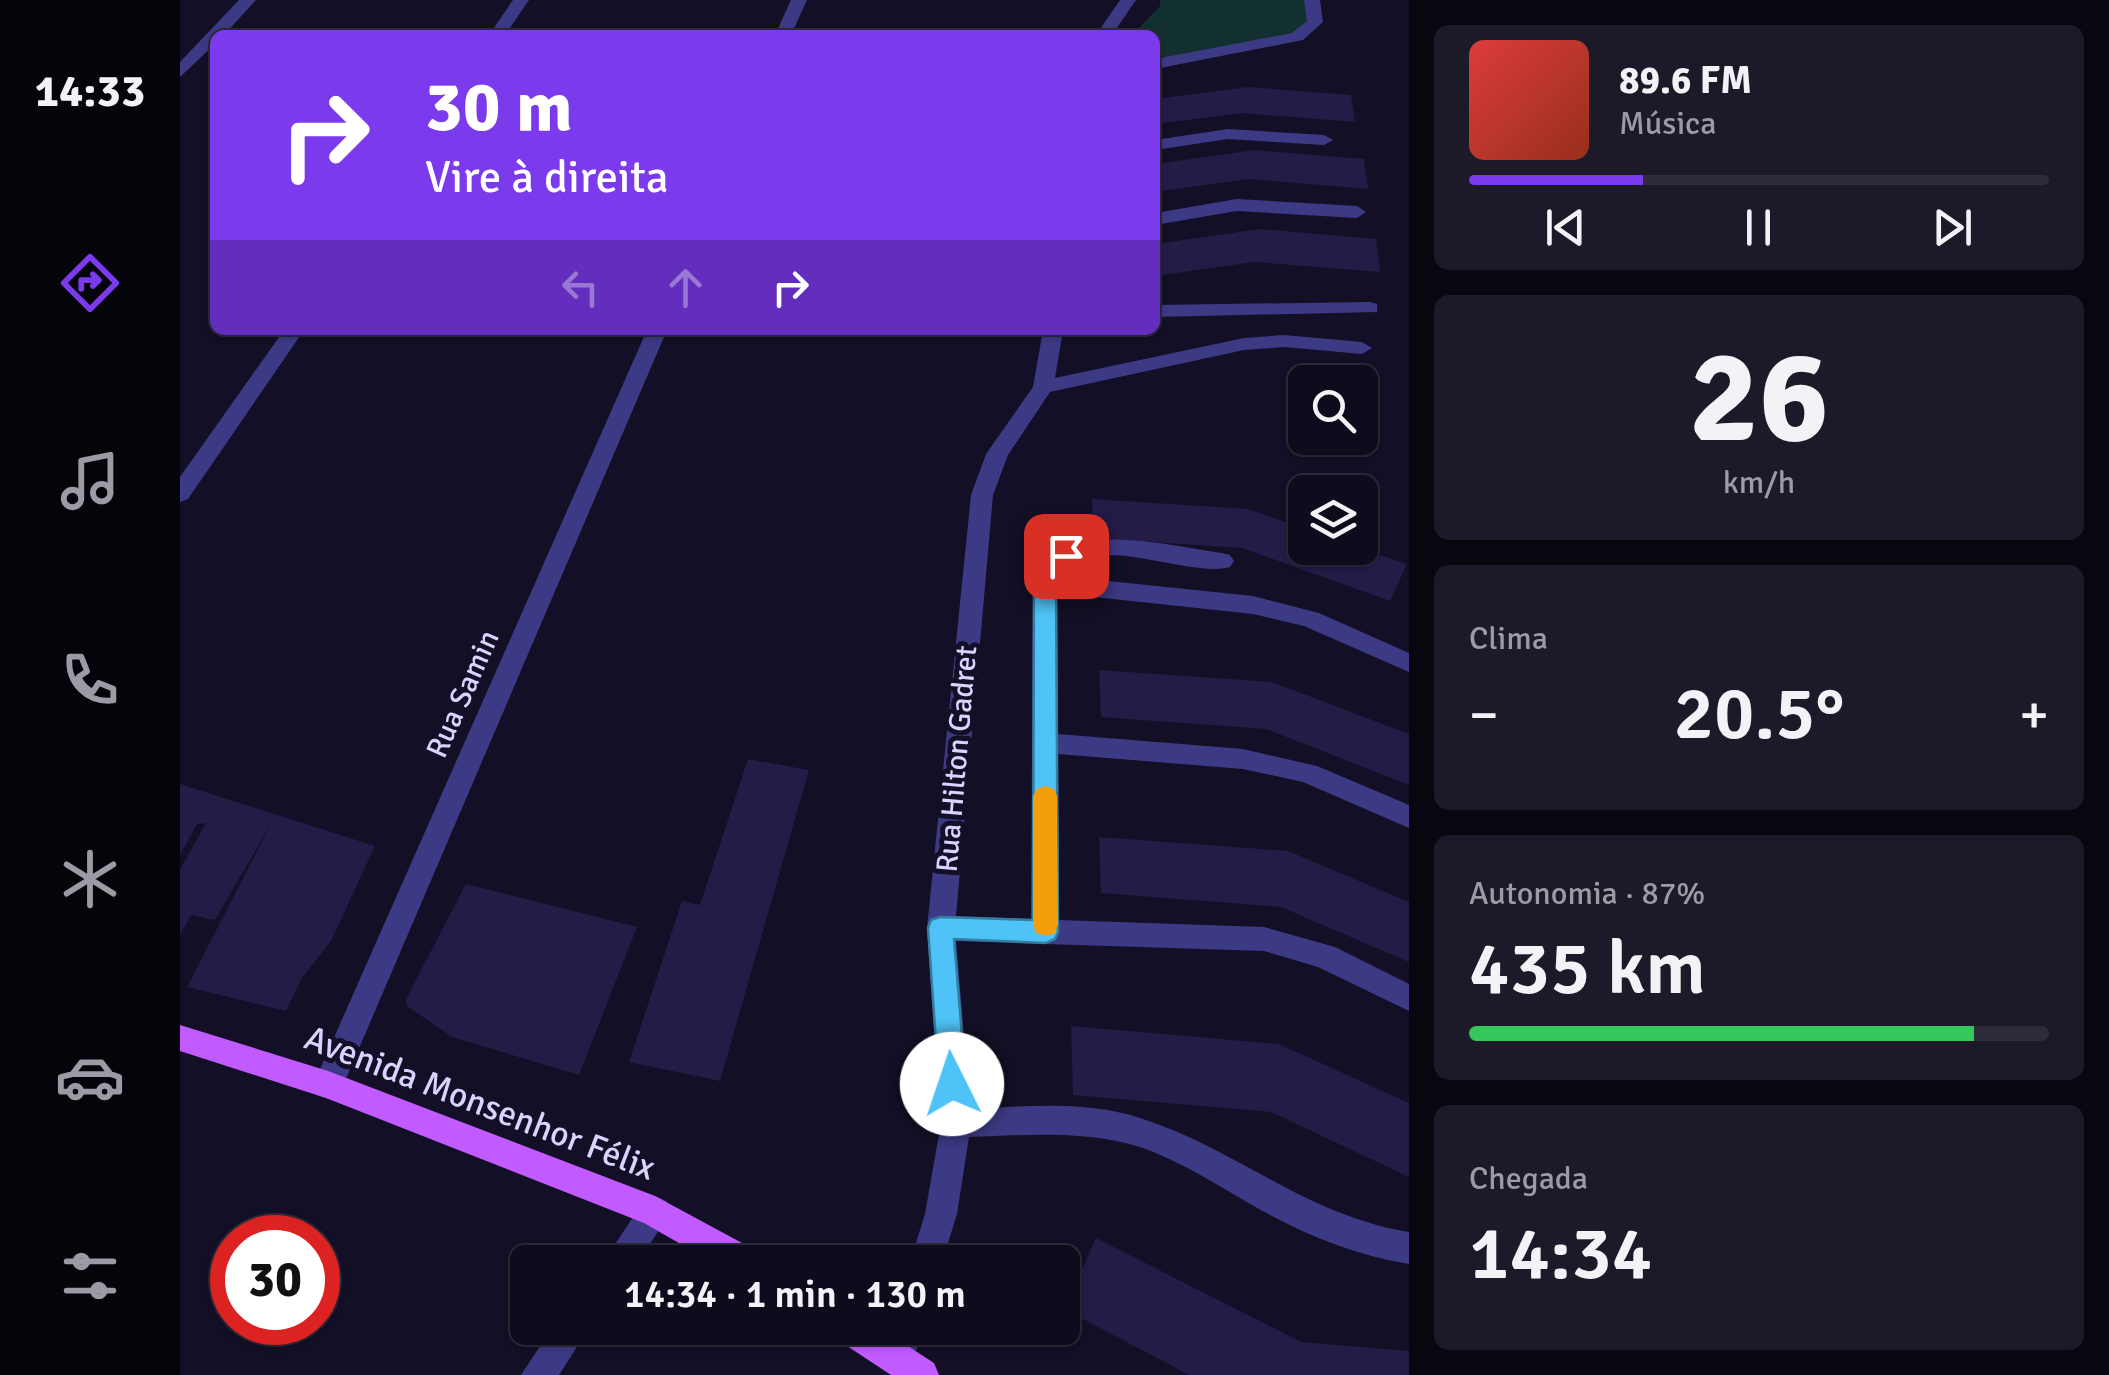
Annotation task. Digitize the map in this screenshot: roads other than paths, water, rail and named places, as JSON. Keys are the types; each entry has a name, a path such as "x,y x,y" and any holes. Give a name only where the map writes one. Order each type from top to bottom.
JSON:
{"main road":[{"name":"Avenida Monsenhor Félix","path":"180,1038 328,1085 655,1212 713,1245"}],"street":[{"path":"220,30 248,0"},
{"path":"500,30 521,0"},
{"path":"785,30 799,0"},
{"path":"1107,30 1128,0"},
{"path":"1160,63 1296,37 1316,22 1312,0"},
{"path":"180,72 210,40"},
{"path":"1160,143 1228,134 1324,140"},
{"path":"1160,217 1237,205 1357,212"},
{"path":"1160,312 1370,308"},
{"path":"180,494 291,335"},
{"name":"Rua Samin","path":"328,1085 654,335"},
{"name":"Rua Hilton Gadret","path":"931,1245 956,1123 940,928 982,495 997,454 1043,387 1052,335"},
{"path":"1043,387 1244,344 1284,342 1362,348"},
{"path":"1046,932 1045,583 1052,567 1066,556 1106,549 1222,562"},
{"path":"1045,583 1253,605 1310,619 1409,663"},
{"path":"1045,743 1243,759 1308,773 1409,817"},
{"path":"940,928 1264,939 1325,956 1409,998"},
{"path":"956,1123 1090,1122 1140,1133 1321,1226 1370,1245 1409,1248"},
{"path":"631,1245 655,1212"},
{"path":"538,1375 560,1345"}]}
